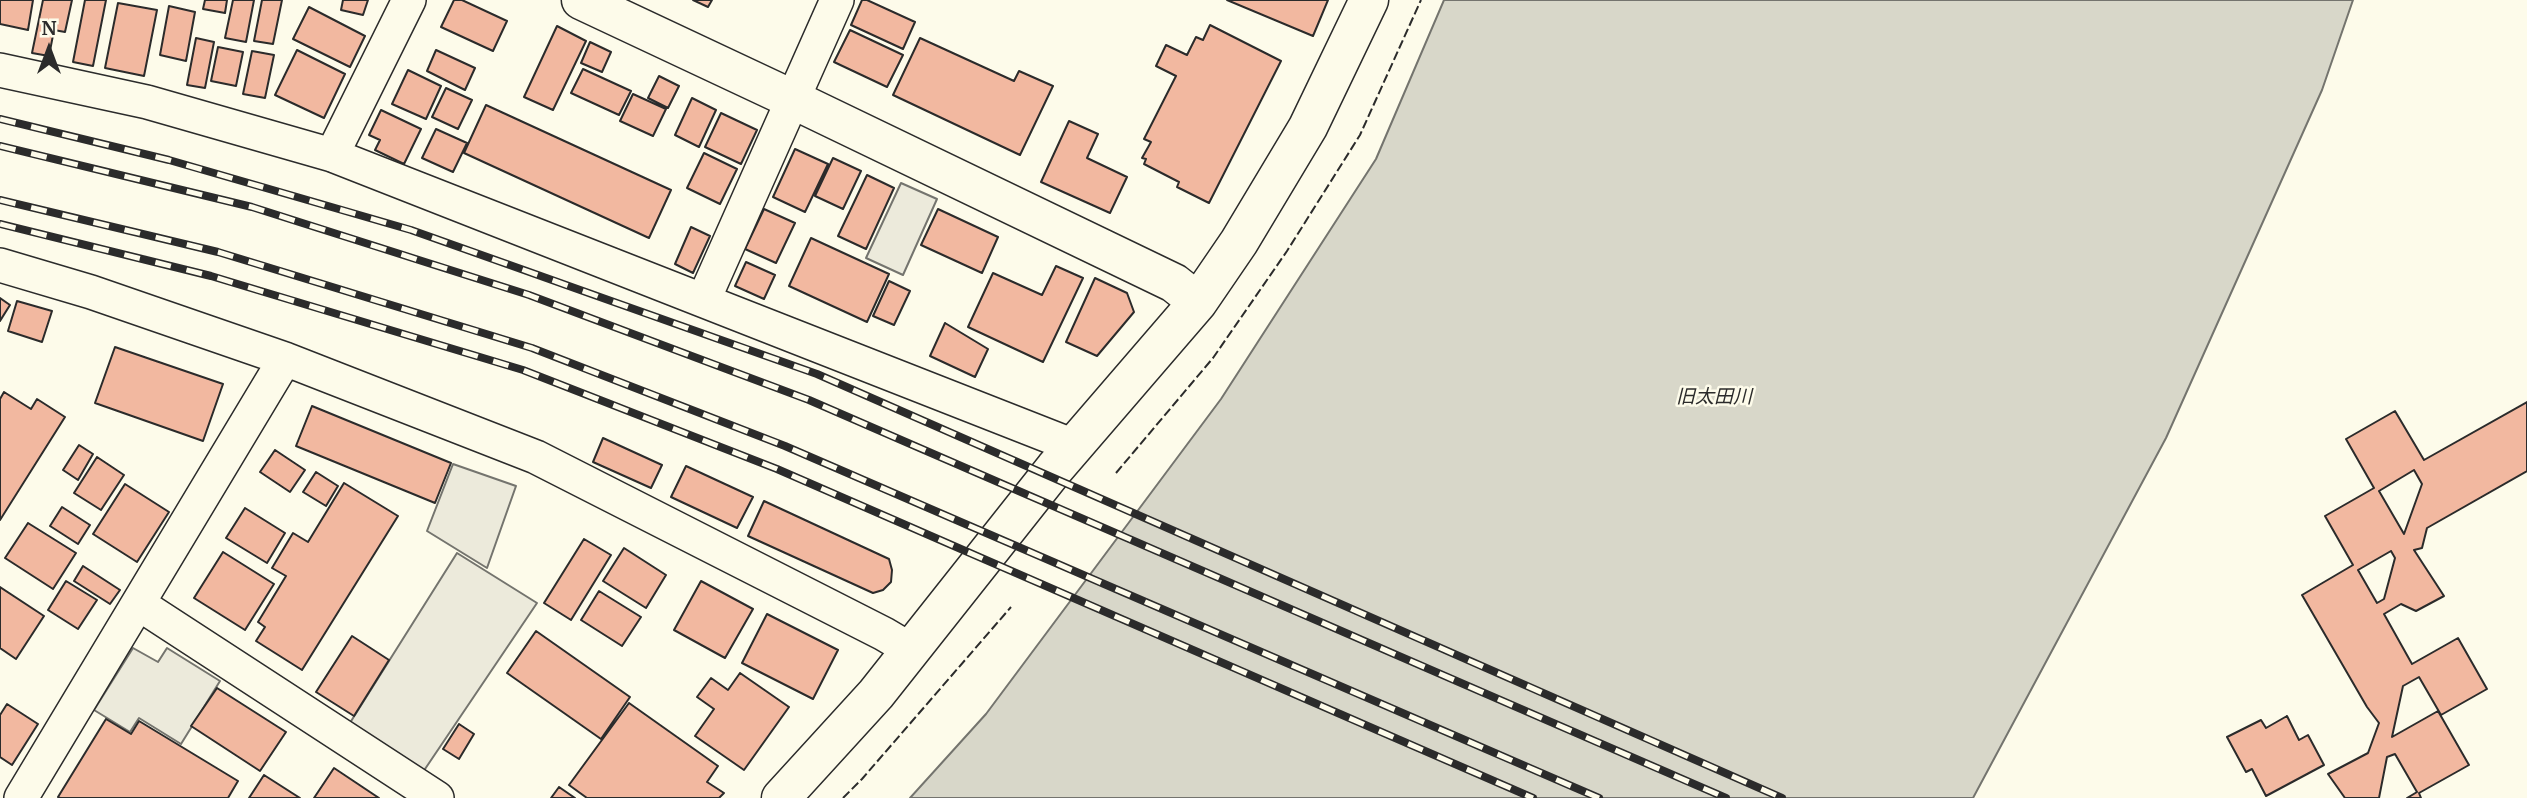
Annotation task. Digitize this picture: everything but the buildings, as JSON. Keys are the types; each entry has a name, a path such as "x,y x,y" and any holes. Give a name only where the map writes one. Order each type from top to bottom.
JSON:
{"street":[{"path":"332,155 409,0"},
{"path":"581,0 1174,283 1198,302"},
{"path":"704,299 837,0"},
{"path":"781,798 876,694 1074,446 1198,302 1239,242 1308,127 1369,0"},
{"path":"0,70 146,102 332,155 1074,446"},
{"path":"0,265 91,292 285,359 536,457 911,650"},
{"path":"21,798 285,359"},
{"path":"139,604 437,798"}],"shaded area":[{"path":"901,183 937,199 903,275 866,258"},
{"path":"453,464 516,486 487,568 427,531"},
{"path":"457,553 537,603 423,772 348,726"},
{"path":"133,648 158,662 167,648 220,681 181,744 139,718 130,732 94,710"}],"water":[{"name":"旧太田川","path":"1444,0 2353,0 2322,90 2166,438 1973,798 910,798 986,714 1221,399 1376,159"}],"railway":[{"path":"0,119 169,160 411,230 817,374 1782,798"},
{"path":"0,146 252,207 529,295 809,400 1726,798"},
{"path":"0,200 218,252 532,348 785,446 1599,798"},
{"path":"0,224 211,276 523,370 777,469 1533,798"}],"fence":[{"path":"1116,473 1213,358 1287,251 1360,135 1421,0"},
{"path":"843,798 1011,607"}]}
